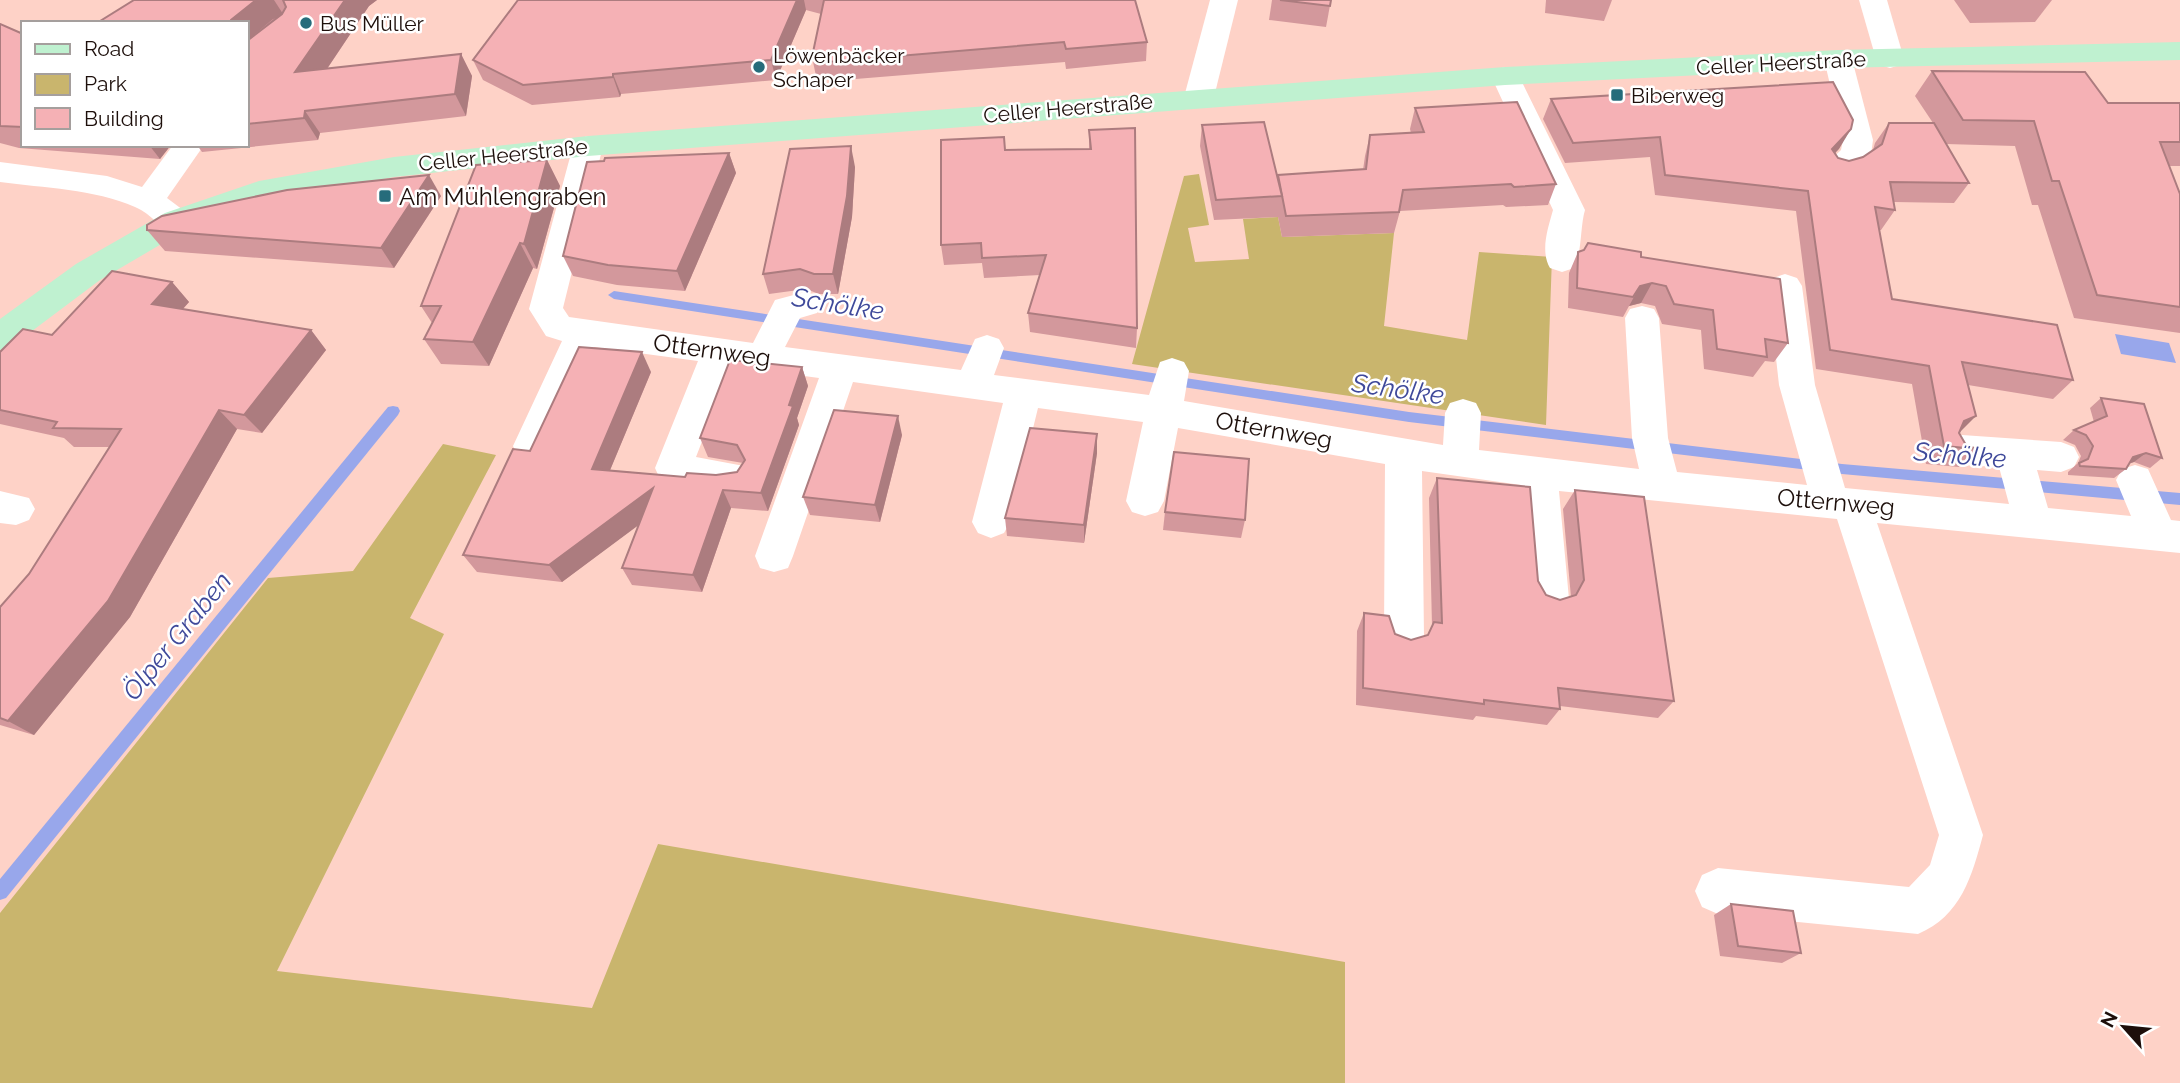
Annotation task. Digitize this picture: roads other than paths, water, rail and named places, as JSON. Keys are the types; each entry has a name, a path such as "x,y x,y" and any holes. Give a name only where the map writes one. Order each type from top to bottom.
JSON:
{"main road":[{"name":"Celler Heerstraße","path":"0,337 88,272 176,222 259,192 394,167 588,146 1199,97 1505,76 1838,60 2180,51"}],"street":[{"path":"1199,97 1224,0"},
{"path":"1873,0 1890,59"},
{"path":"1837,168 1856,155 1858,141 1838,60"},
{"path":"1505,76 1569,210 1563,233 1562,260"},
{"name":"Otternweg","path":"588,146 546,309 558,327 583,333 720,351 782,327 840,368 980,367 1024,392 1168,392 1403,453 1462,439 1539,473 1657,465 1831,485 2022,487 2155,516"},
{"path":"149,200 187,147"},
{"path":"0,172 107,186 149,200 176,222"},
{"path":"1718,891 1918,911 1949,878 1961,835 1831,485 1797,385 1785,286"},
{"path":"1642,318 1657,465"},
{"path":"531,446 583,333"},
{"path":"720,351 673,468 731,477"},
{"path":"774,556 840,368"},
{"path":"991,523 1024,392"},
{"path":"1145,501 1168,392"},
{"path":"1962,450 2022,487 2061,457"},
{"path":"1403,453 1404,637"},
{"path":"1539,473 1549,599"}],"water":[{"path":"2115,334 2169,343 2176,363 2121,354"}],"waterway":[{"name":"Schölke","path":"614,295 1409,417 1842,469 2180,499"},
{"name":"Ölper Graben","path":"0,892 393,411"}],"place":[{"name":"Bus Müller","path":"306,23"},
{"name":"Löwenbäcker Schaper","path":"759,67"},
{"name":"Biberweg","path":"1617,95"},
{"name":"Am Mühlengraben","path":"385,196"}]}
